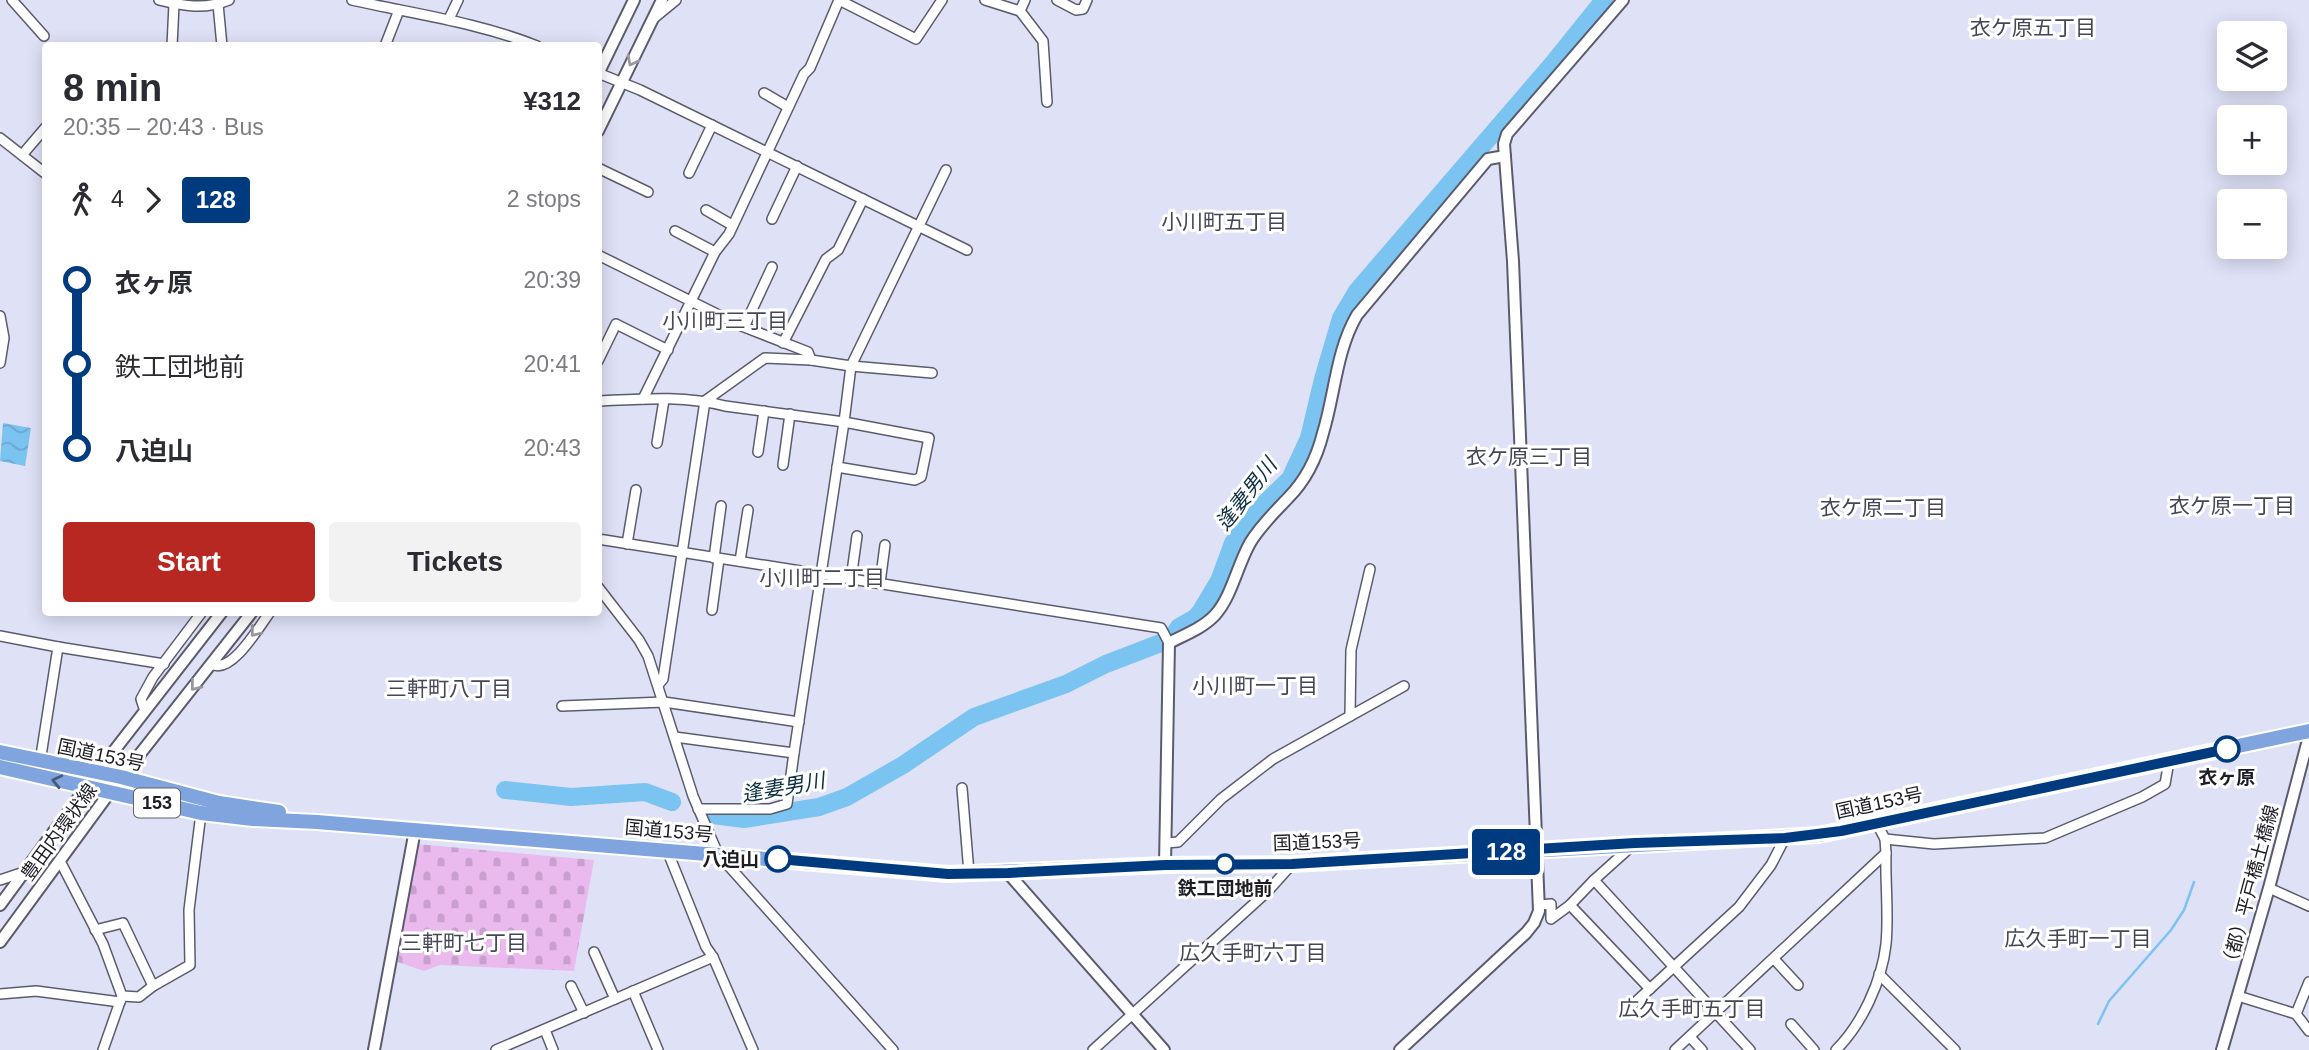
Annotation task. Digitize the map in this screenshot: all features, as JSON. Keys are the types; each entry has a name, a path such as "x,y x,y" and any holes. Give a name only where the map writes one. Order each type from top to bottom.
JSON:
{"highway":[{"name":"国道153号","path":"0,767 201,813 253,820 317,822 948,874 1165,865 1292,864 1635,843 1785,838 1877,824 2169,761 2309,734"},
{"name":"国道153号","path":"0,752 121,778 219,803 298,814 317,822"}],"street":[{"path":"12,0 44,36"},
{"path":"159,0 189,8 229,0"},
{"path":"352,0 396,6 514,36 528,42"},
{"path":"449,19 458,0"},
{"path":"602,123 662,0"},
{"path":"654,18 676,0"},
{"path":"643,399 715,252 732,226 804,74 810,68 839,0 916,39 942,0"},
{"path":"985,0 1020,11 1043,41 1046,102"},
{"path":"1020,11 1026,0"},
{"path":"1057,0 1076,10 1083,9 1087,0"},
{"path":"1400,1050 1526,933 1538,918 1538,849 1513,261 1504,144 1507,134 1623,0"},
{"path":"602,67 630,3"},
{"path":"172,42 174,4"},
{"path":"218,4 222,42"},
{"path":"386,42 396,6"},
{"path":"602,75 767,151 967,250"},
{"path":"764,93 788,107"},
{"path":"689,173 712,125"},
{"path":"22,155 42,132"},
{"path":"0,138 42,171"},
{"path":"1169,643 1217,613 1249,545 1303,478 1324,433 1344,345 1357,315 1488,159 1505,156"},
{"path":"772,219 797,166"},
{"path":"602,169 648,191"},
{"path":"698,809 771,809 787,804 851,366 946,170"},
{"path":"783,343 826,259 838,250 863,199"},
{"path":"706,210 732,226"},
{"path":"675,231 715,252"},
{"path":"602,257 739,325 746,325 808,352 811,360"},
{"path":"746,325 772,267"},
{"path":"0,316 4,338 0,363"},
{"path":"602,353 617,324 668,350"},
{"path":"658,685 663,679 705,401 765,358 811,360 932,373"},
{"path":"657,443 664,400"},
{"path":"602,401 705,401 929,438 921,477 915,480 837,467"},
{"path":"758,452 764,411"},
{"path":"783,465 790,414"},
{"path":"627,544 636,490"},
{"path":"712,610 721,506"},
{"path":"740,561 748,510"},
{"path":"851,579 857,536"},
{"path":"602,540 1161,628 1169,643 1165,865"},
{"path":"880,583 885,545"},
{"path":"1350,716 1351,650 1370,569"},
{"path":"602,592 639,640 664,702 698,809 718,854 893,1050"},
{"path":"145,711 141,699 153,677 199,616"},
{"name":"豊田内環状線","path":"0,905 96,774 219,616"},
{"name":"豊田内環状線","path":"0,942 110,792 249,616"},
{"path":"212,664 220,667 230,663 267,616"},
{"path":"0,636 164,664"},
{"path":"40,762 58,647"},
{"path":"1166,843 1178,842 1221,799 1273,759 1404,686"},
{"path":"562,706 664,702 799,722"},
{"name":"（都）平戸橋土橋線","path":"2222,1050 2269,888 2309,734"},
{"path":"675,737 793,753"},
{"path":"1885,839 1934,844 2045,838 2142,797 2165,784 2169,761"},
{"path":"962,788 969,873"},
{"path":"0,994 36,991 121,999 139,997 190,965 189,910 201,813"},
{"path":"1836,1050 1853,1030 1880,974 1886,943 1885,839 1877,824"},
{"path":"374,1050 415,830"},
{"path":"1629,1008 1751,893 1771,865 1785,838"},
{"path":"1539,905 1550,904 1551,919 1570,905 1635,843"},
{"path":"667,850 706,947 713,957 753,1050"},
{"path":"1675,1050 1886,853"},
{"path":"60,861 103,944 121,999 103,1050"},
{"path":"1093,1050 1268,891 1292,864"},
{"path":"0,880 24,872"},
{"path":"1008,873 1101,975 1164,1050"},
{"path":"1594,880 1750,1050"},
{"path":"2269,888 2309,906"},
{"path":"1570,905 1650,989"},
{"path":"95,930 123,923 153,986"},
{"path":"594,952 615,999"},
{"path":"496,1050 713,957"},
{"path":"1774,959 1798,985"},
{"path":"1880,974 1955,1050"},
{"path":"2296,1014 2309,982"},
{"path":"571,986 584,1013"},
{"path":"633,991 658,1050"},
{"path":"2238,996 2296,1014 2309,1031"},
{"path":"1791,1024 1814,1050"},
{"path":"545,1030 553,1050"},
{"path":"1690,1037 1702,1050"}],"green space":[{"path":"417,844 594,860 574,971 440,965 424,971 398,962"}],"water":[{"path":"3,423 31,428 25,466 0,461"}],"waterway":[{"name":"逢妻男川","path":"713,815 744,819 819,807 847,797 903,765 974,717 1066,684 1106,664 1171,639 1179,627 1195,618 1219,581 1233,543 1261,507 1290,479 1309,438 1341,318 1357,291 1555,61 1604,0"},
{"name":"逢妻男川","path":"505,790 571,797 645,792 672,802"},
{"path":"2098,1024 2109,1001 2171,930 2184,910 2194,882"}],"bus line":[{"name":"128","path":"778,859 948,874 1008,873 1165,865 1292,864 1635,843 1785,838 1841,831 2227,749"}],"place":[{"name":"衣ヶ原","path":"2227,749"},
{"name":"八迫山","path":"778,859"},
{"name":"鉄工団地前","path":"1225,864"}],"district":[{"name":"衣ケ原五丁目","path":"2033,27"},
{"name":"小川町五丁目","path":"1224,221"},
{"name":"小川町三丁目","path":"725,320"},
{"name":"衣ケ原三丁目","path":"1529,456"},
{"name":"衣ケ原一丁目","path":"2232,505"},
{"name":"衣ケ原二丁目","path":"1883,507"},
{"name":"小川町二丁目","path":"822,577"},
{"name":"小川町一丁目","path":"1255,685"},
{"name":"三軒町八丁目","path":"449,688"},
{"name":"広久手町一丁目","path":"2078,938"},
{"name":"三軒町七丁目","path":"464,942"},
{"name":"広久手町六丁目","path":"1253,952"},
{"name":"広久手町五丁目","path":"1692,1008"}]}
